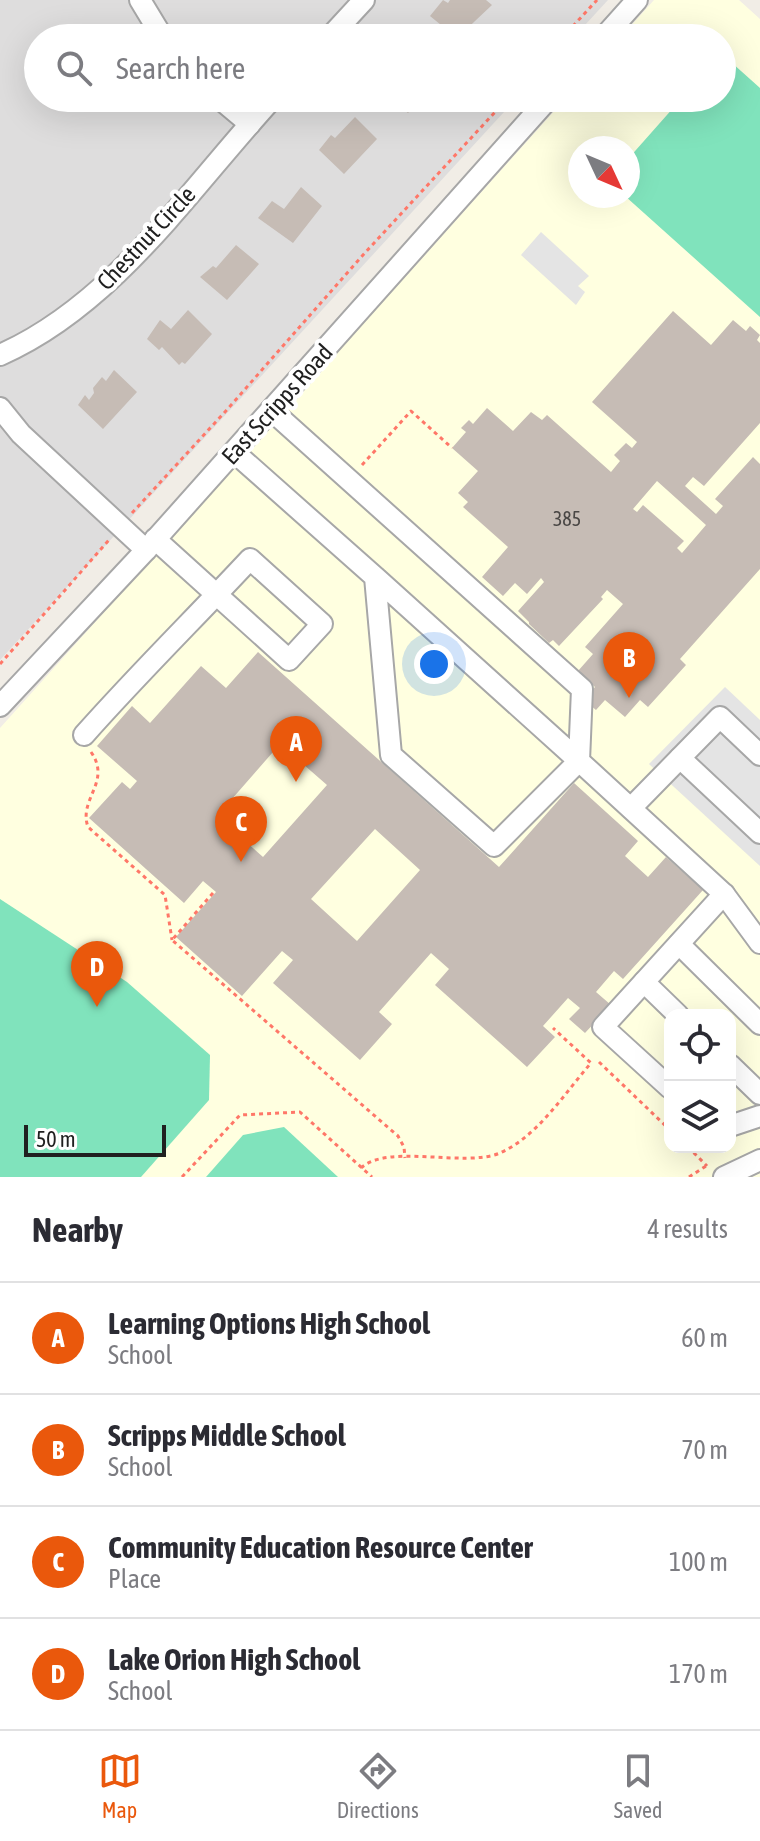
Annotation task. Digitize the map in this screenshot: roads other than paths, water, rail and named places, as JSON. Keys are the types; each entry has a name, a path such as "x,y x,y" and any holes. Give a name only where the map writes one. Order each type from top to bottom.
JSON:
{"street":[{"path":"140,0 155,24"},
{"path":"342,24 364,0"},
{"path":"616,24 637,0"},
{"path":"236,112 250,124"},
{"name":"Chestnut Circle","path":"0,355 61,321 111,279 261,112"},
{"name":"East Scripps Road","path":"0,706 150,545 537,112"},
{"path":"0,408 21,434 120,526 217,594 289,660 322,624 250,559 217,594 151,659 84,735"},
{"path":"271,410 582,689 579,761 494,846 391,755 375,577"},
{"path":"234,452 724,894 760,943"},
{"path":"631,808 720,717 760,755"},
{"path":"680,758 760,833"},
{"path":"664,1083 603,1027 724,894"},
{"path":"679,944 760,1024"},
{"path":"644,982 672,1009"},
{"path":"736,1071 760,1094"},
{"path":"736,1124 760,1116"},
{"path":"715,1171 760,1160"}],"place":[{"name":"Scripps Middle School","path":"629,698"},
{"name":"Learning Options High School","path":"296,782"},
{"name":"Community Education Resource Center","path":"241,862"},
{"name":"Lake Orion High School","path":"97,1007"}]}
